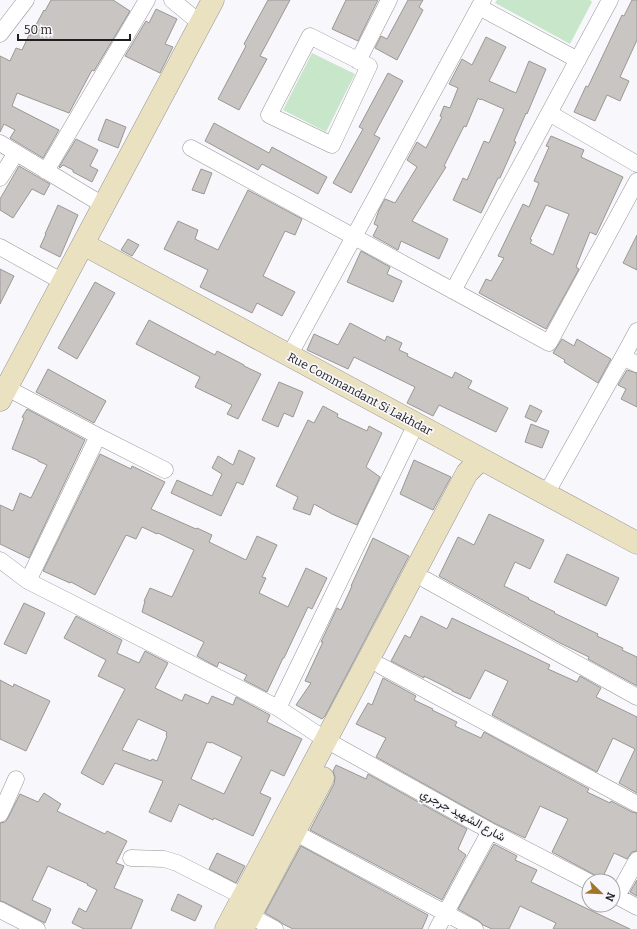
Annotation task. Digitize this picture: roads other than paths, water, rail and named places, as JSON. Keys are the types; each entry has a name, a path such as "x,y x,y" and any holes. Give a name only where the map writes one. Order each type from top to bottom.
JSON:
{"main road":[{"path":"3,394 213,0"},
{"name":"Rue Commandant Si Lakhdar","path":"83,244 637,543"},
{"path":"226,929 245,914 294,832 332,743 381,666 479,479 481,459"},
{"path":"245,914 467,473 481,459"}],"street":[{"path":"0,34 26,0"},
{"path":"46,171 147,0"},
{"path":"172,0 200,23"},
{"path":"358,61 389,0"},
{"path":"453,291 610,0"},
{"path":"289,356 481,4 578,60"},
{"path":"310,36 358,61 369,66 332,145 269,115 310,36"},
{"path":"549,113 637,164"},
{"path":"0,143 103,205"},
{"path":"191,148 549,343 637,182"},
{"path":"0,178 16,153"},
{"path":"0,248 62,282"},
{"path":"546,494 630,360 637,331"},
{"path":"3,394 98,436 165,470"},
{"path":"278,708 416,424"},
{"path":"28,581 98,436"},
{"name":"شارع الشهيد جرجري","path":"0,560 28,581 278,708 332,743 490,831 581,878"},
{"path":"426,580 637,697"},
{"path":"381,666 637,804"},
{"path":"0,814 16,778"},
{"path":"437,929 490,831"},
{"path":"294,832 475,929"},
{"path":"131,858 164,860 177,863 245,914 275,929"},
{"path":"621,885 637,860"},
{"path":"621,898 637,907"},
{"path":"0,910 37,929"}]}
